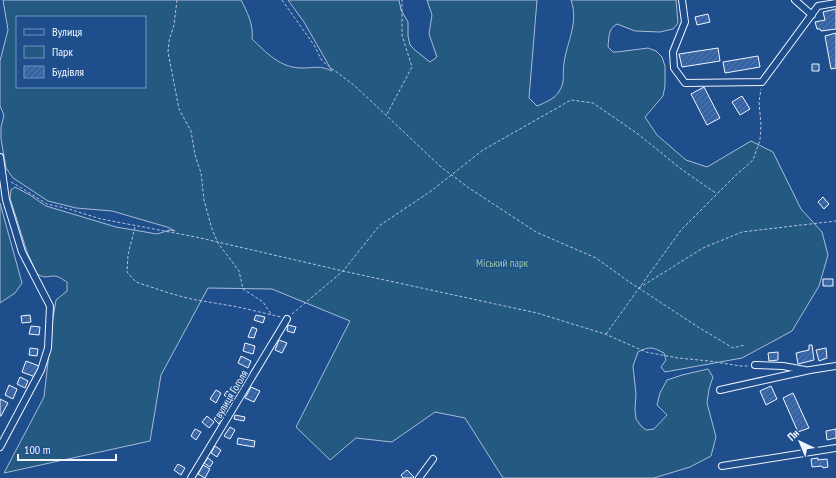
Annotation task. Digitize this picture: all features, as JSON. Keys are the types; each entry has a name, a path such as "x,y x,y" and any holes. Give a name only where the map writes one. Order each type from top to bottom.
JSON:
{"street":[{"path":"682,0 684,22 673,52 674,68 685,83 762,82 818,6 836,4"},
{"path":"795,0 812,14"},
{"path":"0,157 2,182 6,200 22,252 36,282 50,306 48,348 41,370 0,447"},
{"name":"вулиця Гоголя","path":"191,478 286,319"},
{"path":"755,365 783,366 810,370"},
{"path":"720,390 810,370 836,366"},
{"path":"722,466 836,448"},
{"path":"419,478 434,459"}],"path":[{"path":"177,0 174,25 169,41 168,52 179,109 191,131 195,155 201,173 204,200 212,229 218,243 239,271 243,289 263,302 272,315"},
{"path":"282,0 314,44 322,61 355,86 441,167 536,232 596,258 698,327 733,348 744,345"},
{"path":"387,115 412,67 402,35 402,0"},
{"path":"605,334 681,230 753,160 760,140 761,125 759,102 762,82"},
{"path":"136,226 128,255 127,272 136,282 191,299 286,319 344,271 379,226 431,191 483,150 571,100 593,102 638,134 681,169 717,194"},
{"path":"2,182 12,182 47,204 101,219 196,237 344,271 537,312 605,334 646,352 678,358 740,366 755,365"},
{"path":"639,288 703,248 742,232 836,221"}],"green space":[{"name":"Міський парк","path":"3,0 241,0 251,24 252,39 274,59 280,63 294,67 320,67 332,71 304,22 288,0 399,0 401,10 408,22 408,36 410,45 430,62 437,57 429,34 432,15 427,0 537,0 529,98 537,106 554,97 562,86 565,55 572,32 574,16 571,0 676,0 678,23 673,29 660,32 635,31 617,24 610,31 608,47 613,52 648,48 656,51 662,57 665,66 665,86 663,96 645,117 657,135 686,160 707,167 751,141 773,152 801,209 822,232 828,255 819,286 792,331 742,358 665,372 661,367 666,360 664,353 657,349 651,348 638,352 633,366 636,394 636,419 646,430 654,429 667,415 657,405 660,393 667,380 708,369 713,377 707,403 716,437 711,456 690,467 654,478 503,478 465,418 435,412 392,442 356,438 330,460 296,427 350,321 272,289 208,288 161,375 150,441 4,473 44,397 56,300 67,291 67,282 61,278 54,276 44,277 37,274 27,252 10,198 11,190 15,187 46,206 116,227 157,234 170,230 175,231 167,227 112,211 76,208 48,201 13,178 6,168 1,139 1,127 4,115 0,106 0,61 8,30"},
{"path":"0,203 22,283 15,293 0,303"}],"building":[{"path":"836,9 836,29 821,31 820,29 817,29 815,22 825,20 823,12"},
{"path":"708,14 710,22 697,25 695,17"},
{"path":"836,33 836,68 831,69 825,36"},
{"path":"718,48 720,61 682,67 679,54"},
{"path":"758,56 760,67 725,73 723,62"},
{"path":"812,64 819,64 819,71 812,71"},
{"path":"704,87 720,118 707,125 691,94"},
{"path":"742,96 750,109 740,115 732,102"},
{"path":"823,197 829,204 824,209 818,202"},
{"path":"823,279 833,279 833,286 823,286"},
{"path":"30,315 31,322 22,323 21,316"},
{"path":"256,315 265,317 263,323 254,320"},
{"path":"288,325 296,327 294,333 287,331"},
{"path":"31,326 40,327 39,335 29,334"},
{"path":"252,327 257,329 254,338 248,337"},
{"path":"279,340 287,343 282,353 275,350"},
{"path":"245,343 255,346 253,354 243,351"},
{"path":"809,345 812,345 814,360 798,364 796,353 809,350"},
{"path":"30,348 38,349 37,356 29,355"},
{"path":"826,348 827,358 819,361 816,350"},
{"path":"778,352 778,360 769,361 768,353"},
{"path":"241,356 251,361 248,368 238,363"},
{"path":"26,361 39,366 35,377 22,372"},
{"path":"20,377 28,381 25,388 17,384"},
{"path":"9,385 17,389 13,399 5,395"},
{"path":"771,386 777,399 766,405 760,391"},
{"path":"251,387 260,391 254,402 245,398"},
{"path":"216,390 221,393 216,403 210,399"},
{"path":"227,391 235,397 232,402 224,395"},
{"path":"793,393 809,428 798,432 783,398"},
{"path":"0,399 8,403 1,416 0,416"},
{"path":"217,415 223,419 219,424 214,419"},
{"path":"235,415 245,417 244,421 234,419"},
{"path":"207,416 214,422 209,428 202,422"},
{"path":"230,427 235,430 230,439 224,436"},
{"path":"195,429 201,432 196,440 191,436"},
{"path":"836,429 836,438 827,440 826,431"},
{"path":"238,438 255,441 254,447 237,444"},
{"path":"215,446 221,450 217,457 211,453"},
{"path":"208,458 213,462 210,467 204,463"},
{"path":"818,458 818,460 827,459 828,467 812,467 811,459"},
{"path":"178,464 185,468 181,475 174,470"},
{"path":"203,465 210,469 205,478 198,474"},
{"path":"407,470 414,477 413,478 403,478 401,475"}]}
